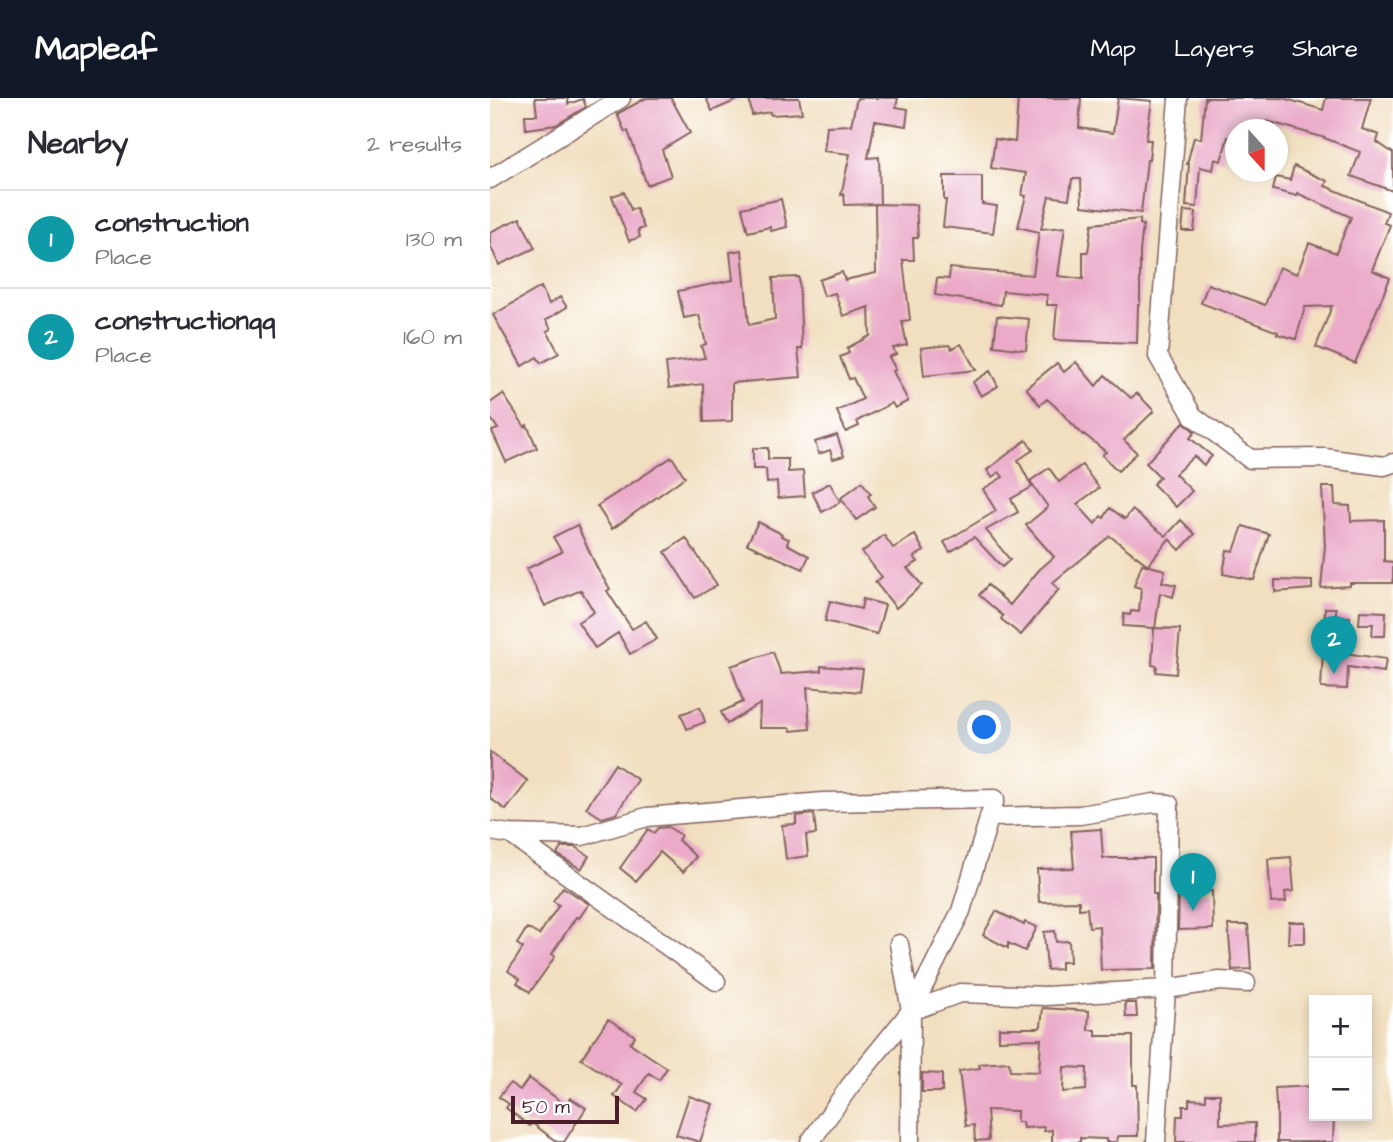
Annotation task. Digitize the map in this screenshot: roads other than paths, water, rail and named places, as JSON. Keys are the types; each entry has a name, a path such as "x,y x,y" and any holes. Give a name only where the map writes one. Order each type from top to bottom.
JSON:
{"street":[{"path":"490,180 621,98"},
{"path":"1178,98 1158,356 1193,416 1250,460 1324,458 1384,466 1393,463"},
{"path":"490,829 509,834 582,836 648,817 823,802 995,799 961,911 911,1011 850,1086 810,1142"},
{"path":"989,817 1080,815 1154,803 1169,804 1166,989 1156,1142"},
{"path":"509,834 716,981"},
{"path":"899,944 911,1011 910,1142"},
{"path":"911,1011 960,993 1046,996 1166,989 1220,981 1246,983"}],"place":[{"name":"constructionqq","path":"1334,674"},
{"name":"construction","path":"1193,911"}]}
